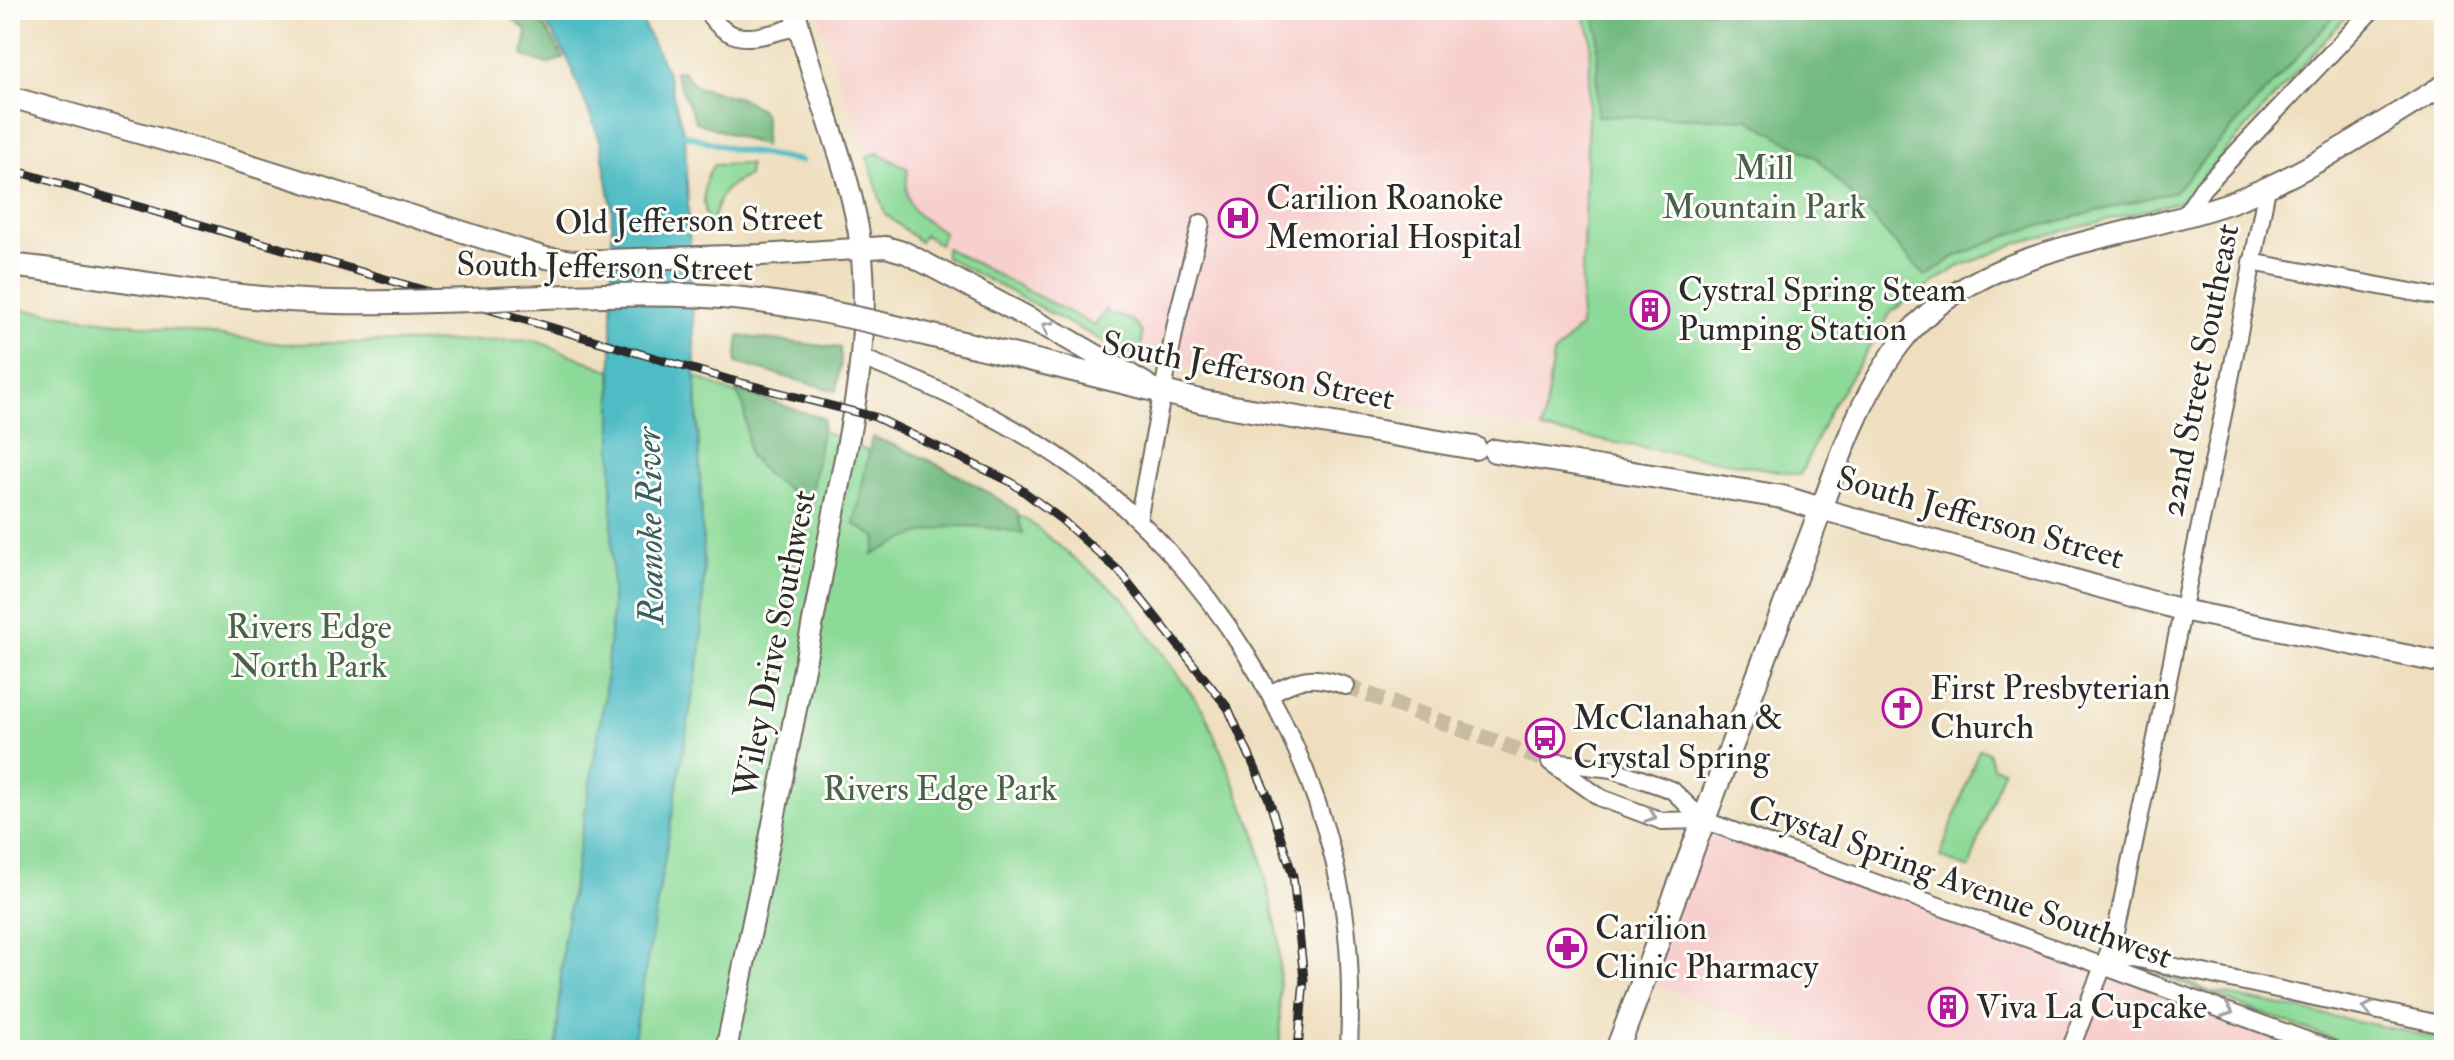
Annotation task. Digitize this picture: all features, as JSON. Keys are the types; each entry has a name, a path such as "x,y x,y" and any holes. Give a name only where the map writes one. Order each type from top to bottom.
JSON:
{"main road":[{"name":"South Jefferson Street","path":"10,265 248,299 338,302 568,295 707,296 773,303 855,317 1163,394 1782,497 1821,509"},
{"path":"1617,1050 1821,509"}],"street":[{"path":"706,10 718,27 730,35 747,38 797,18"},
{"path":"2185,215 2203,188 2372,10"},
{"name":"Wiley Drive Southwest","path":"726,1050 815,610 862,358 861,248 846,173 797,18"},
{"path":"1821,509 1846,442 1881,373 1898,345 1920,319 1942,301 2002,268 2230,203 2267,188 2444,85"},
{"name":"Old Jefferson Street","path":"10,97 228,158 546,258 574,261 761,255 886,247 906,253 1063,336 1163,394"},
{"name":"22nd Street Southeast","path":"2070,1050 2115,936 2267,188"},
{"path":"1138,520 1177,318 1201,223"},
{"path":"2251,262 2444,298"},
{"path":"862,358 921,382 1026,436 1075,468 1138,520 1211,600 1270,694 1301,762 1329,843 1341,893 1349,955 1349,1050"},
{"name":"South Jefferson Street","path":"1821,509 2182,610 2444,663"},
{"path":"1270,694 1288,683 1309,677 1346,686"},
{"path":"1550,762 1612,769 1672,790 1703,820 1662,821 1601,798 1550,762"},
{"name":"Crystal Spring Avenue Southwest","path":"1703,820 2333,1050"},
{"path":"2102,967 2114,959 2134,958 2444,1025"}],"shaded area":[{"name":"Carilion Roanoke Memorial Hospital","path":"818,10 1582,10 1591,37 1580,327 1553,355 1542,430 1220,373 1127,349 894,220 884,208 854,113 830,54"},
{"path":"1703,820 2327,1050 1826,1050 1643,980"}],"green space":[{"path":"501,10 534,10 564,58 547,64 523,56 527,31"},
{"name":"Mill Mountain Park","path":"1582,10 2352,10 2181,201 2021,242 1956,268 1892,311 1831,408 1800,475 1542,430 1553,355 1580,327 1591,37"},
{"path":"1592,10 2340,10 2175,191 2014,233 1953,258 1926,277 1818,159 1748,119 1597,116 1598,32"},
{"path":"681,70 697,87 743,99 760,109 765,116 764,146 696,122 674,72"},
{"path":"878,153 908,169 909,201 917,214 944,232 939,244 924,235 920,242 885,214 867,156"},
{"path":"749,164 748,176 726,189 712,225 708,225 704,194 706,178 714,165"},
{"path":"946,248 1095,326 1106,309 1108,313 1132,320 1142,332 1141,347 1130,353 1112,346 945,257"},
{"name":"Rivers Edge North Park","path":"10,308 283,344 534,340 611,371 612,613 604,700 563,944 556,1050 10,1050"},
{"path":"739,336 840,348 836,391 736,363"},
{"name":"Rivers Edge Park","path":"696,377 1026,519 1123,598 1205,713 1256,835 1279,939 1280,1050 628,1050 701,647 704,570"},
{"path":"736,390 824,419 810,500 768,476 749,456 744,407"},
{"path":"872,437 929,460 1000,500 1017,511 1023,534 982,527 946,528 911,537 873,555 877,538 854,524"},
{"path":"1979,749 1988,752 1993,767 2003,770 1969,869 1940,857"},
{"path":"2159,973 2212,992 2444,1039 2444,1050 2362,1050"}],"water":[{"name":"Roanoke River","path":"538,10 636,10 666,69 685,138 704,570 701,647 632,1050 556,1050 563,944 604,700 612,613 612,208 600,140 567,57"}],"waterway":[{"path":"680,133 732,149 801,161"}],"tunnel":[{"path":"1346,686 1550,762"}],"railway":[{"path":"10,169 730,380 875,417 1011,482 1062,520 1119,571 1228,708 1268,797 1293,876 1304,979 1298,1050"}],"place":[{"name":"Carilion Roanoke Memorial Hospital","path":"1238,218"},
{"name":"Cystral Spring Steam Pumping Station","path":"1650,310"},
{"name":"First Presbyterian Church","path":"1902,708"},
{"name":"McClanahan & Crystal Spring","path":"1545,738"},
{"name":"Carilion Clinic Pharmacy","path":"1567,948"},
{"name":"Viva La Cupcake","path":"1948,1007"}]}
